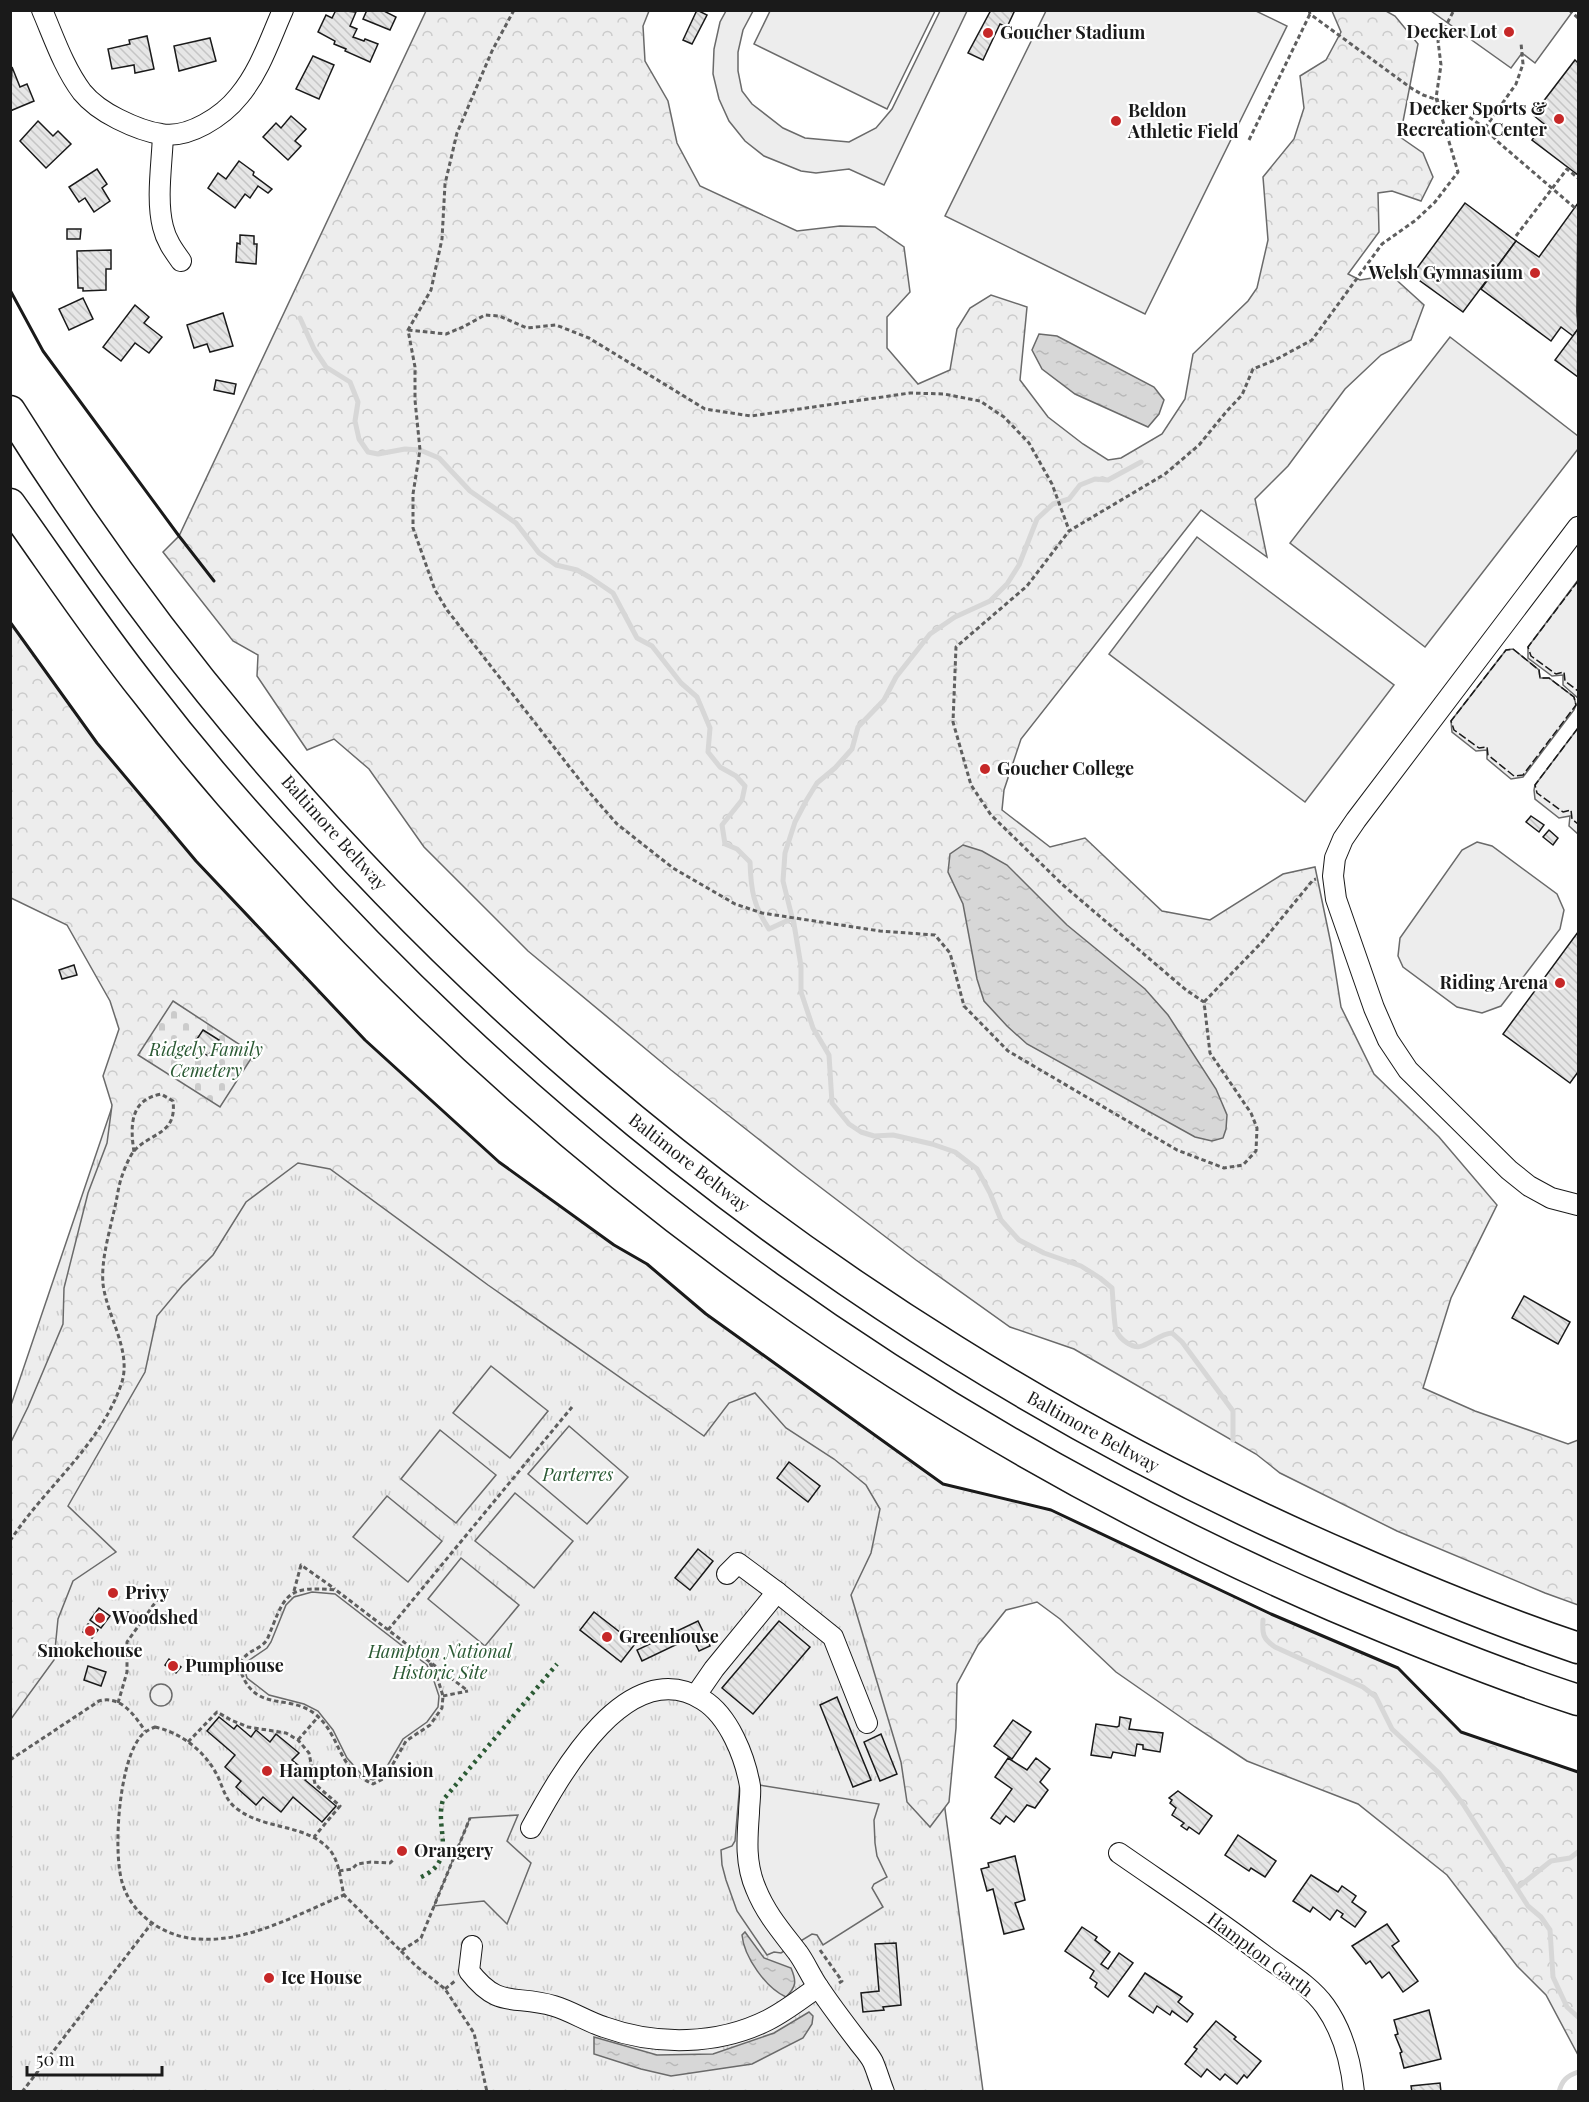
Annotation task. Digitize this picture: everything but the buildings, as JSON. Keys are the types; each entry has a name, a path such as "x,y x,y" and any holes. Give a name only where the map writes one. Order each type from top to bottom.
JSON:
{"highway":[{"name":"Baltimore Beltway","path":"10,411 37,454 175,648 319,819 411,916 505,1008 602,1095 692,1167 829,1269 926,1333 1033,1399 1161,1470 1289,1532 1426,1591 1578,1648"},
{"path":"10,504 144,691 283,855 375,952 471,1044 571,1134 674,1216 804,1313 897,1375 1006,1442 1137,1514 1269,1578 1408,1638 1534,1686 1578,1700"}],"street":[{"path":"42,10 69,71 83,94 108,114 133,127 163,135 194,130 223,114 241,94 255,72 283,10"},
{"path":"163,135 161,208 163,226 168,242 181,261"},
{"path":"1578,527 1356,820 1343,839 1335,858 1333,876 1336,899 1374,1008 1388,1040 1408,1070 1509,1170 1529,1186 1551,1198 1578,1205"},
{"path":"727,1574 738,1563 832,1637 867,1724"},
{"path":"696,1695 777,1592"},
{"path":"531,1828 578,1750 621,1707 641,1695 662,1688 678,1689 696,1695 710,1704 726,1722 738,1748 750,1786 747,1857 755,1887 767,1912 872,2060 884,2091"},
{"name":"Hampton Garth","path":"1119,1853 1305,1985 1324,2004 1334,2021 1346,2053 1354,2091"},
{"path":"472,1946 469,1971 490,1993 504,2000 551,2005 602,2027 636,2037 671,2040 721,2037 768,2020 821,1991"}],"path":[{"path":"514,10 492,51 457,133 445,184 442,239 431,290 408,330 415,367 415,400 420,450 413,494 413,528 435,590 447,610 589,792 617,824 673,868 735,904 762,913 880,931 935,935 950,953 964,1006 1008,1051 1178,1150 1224,1168 1243,1165 1256,1151 1257,1128 1251,1113 1210,1053 1204,1002 1186,990 1064,885 991,815 971,784 953,722 956,647 1027,586 1069,531 1165,474 1199,445 1242,395 1253,369 1312,340 1382,244 1416,220 1435,202 1458,172 1436,98 1441,65 1438,41 1454,10"},
{"path":"1569,10 1578,18"},
{"path":"1250,140 1309,12 1411,88 1423,95 1450,104 1485,128 1575,208"},
{"path":"1485,128 1516,84 1523,64 1521,44"},
{"path":"1516,236 1567,169 1578,178"},
{"path":"408,330 446,334 485,315 499,316 527,328 556,325 589,338 705,409 750,416 910,393 944,394 980,401 1004,417 1029,443 1049,477 1069,531"},
{"path":"1204,1002 1262,942 1313,880 1333,876"},
{"path":"10,1541 25,1518 85,1449 106,1418 122,1384 125,1365 106,1300 103,1280 106,1251 122,1176 134,1152 159,1135 170,1124 174,1112 173,1101 162,1094 150,1096 142,1102 135,1114 130,1130 134,1152"},
{"path":"388,1630 572,1407"},
{"path":"293,1592 301,1565 468,1691 443,1696"},
{"path":"336,1590 312,1588 293,1592 283,1601 264,1645 243,1657 239,1666 243,1680 252,1691 267,1700 303,1708 318,1717 330,1732 344,1760 361,1779 373,1784 385,1778 406,1742 430,1725 442,1708 443,1696 430,1663"},
{"path":"118,1703 127,1672 127,1642 157,1600"},
{"path":"10,1760 99,1701 108,1698 127,1707 145,1731"},
{"path":"188,1742 217,1712 248,1727 286,1733 298,1740 309,1753 315,1784 340,1806 314,1837"},
{"path":"298,1740 318,1717"},
{"path":"343,1894 249,1933 219,1938 196,1939 170,1933 152,1924 136,1908 122,1884 117,1852 118,1815 126,1771 137,1741 145,1731 156,1727 168,1730 202,1754 217,1774 234,1807 247,1816 302,1831 330,1849 337,1860 343,1894 416,1966 445,1989 474,2033 487,2091"},
{"path":"401,1951 421,1938 470,1818"},
{"path":"339,1872 352,1869 357,1864 390,1863 394,1859"},
{"path":"22,2091 152,1924"},
{"path":"817,1945 842,1982 821,1991"}],"green space":[{"name":"Goucher College","path":"426,11 649,11 643,26 645,61 668,101 677,143 700,186 797,231 840,226 875,227 904,247 910,292 887,317 887,348 918,384 950,370 957,329 970,308 991,295 1027,307 1020,380 1048,417 1108,460 1121,458 1162,434 1185,399 1193,354 1248,301 1257,288 1268,240 1263,177 1294,139 1304,108 1300,76 1326,60 1341,32 1332,11 1386,11 1395,16 1418,44 1400,137 1423,153 1433,177 1421,201 1392,191 1378,193 1379,232 1348,274 1360,280 1391,275 1424,305 1411,340 1381,355 1345,389 1288,466 1255,499 1267,557 1201,510 1021,739 1004,790 1002,810 1050,847 1085,838 1162,911 1210,920 1283,874 1315,867 1341,1007 1374,1074 1439,1137 1497,1205 1451,1298 1423,1388 1475,1411 1568,1444 1578,1440 1578,1605 1397,1531 1280,1473 1256,1454 1074,1349 1010,1327 916,1260 671,1070 528,951 424,847 369,769 334,739 307,750 257,676 258,655 233,641 163,552 179,536"},
{"path":"10,622 97,743 196,861 365,1040 499,1162 614,1245 647,1264 706,1314 943,1484 1051,1510 1271,1614 1398,1668 1461,1732 1578,1772 1578,2055 1546,1995 1517,1966 1447,1875 1358,1804 1247,1761 1195,1727 1116,1672 1060,1619 1037,1602 1006,1610 978,1645 957,1684 956,1728 949,1802 930,1827 907,1802 901,1762 851,1595 871,1553 880,1509 866,1485 834,1459 786,1428 755,1393 729,1403 704,1436 488,1285 330,1169 298,1163 246,1202 213,1255 182,1286 157,1316 145,1372 68,1506 116,1552 73,1581 58,1619 54,1660 11,1719 11,1442 63,1324 64,1288 88,1193 107,1143 112,1105 103,1076 119,1029 110,1001 67,925 11,898"},
{"name":"Hampton National Historic Site","path":"171,994 901,1483 983,2091 11,2092 11,1405 130,1054"},
{"name":"Ridgely Family Cemetery","path":"173,1001 254,1054 220,1107 138,1055"}],"shaded area":[{"path":"770,10 935,11 887,109 754,44"},
{"name":"Decker Lot","path":"1573,10 1535,63 1522,53 1511,68 1431,11"},
{"path":"726,11 753,11 743,30 738,52 738,71 742,91 752,104 783,128 805,138 849,142 876,128 892,109 940,11 967,11 884,185 849,169 816,173 801,171 764,156 745,141 729,121 719,99 713,74 714,49 720,22"},
{"name":"Beldon Athletic Field","path":"1046,11 1256,11 1287,26 1145,314 945,216"},
{"path":"1450,337 1578,436 1578,449 1425,647 1290,543"},
{"path":"1197,537 1394,685 1305,802 1109,654"},
{"path":"1578,580 1578,698 1563,685 1563,675 1552,676 1528,658 1528,647"},
{"path":"1513,649 1539,670 1540,678 1549,678 1574,697 1576,705 1523,777 1511,779 1487,759 1487,750 1476,751 1452,732 1451,721 1506,650"},
{"path":"1578,728 1578,834 1569,826 1570,816 1559,818 1535,799 1534,790 1535,785"},
{"path":"1477,842 1492,846 1557,894 1564,910 1560,929 1501,1006 1482,1013 1457,1007 1403,967 1398,956 1400,938 1462,850"},
{"name":"Parterres","path":"491,1366 548,1411 510,1458 453,1413"},
{"name":"Parterres","path":"569,1426 628,1477 587,1524 528,1474"},
{"name":"Parterres","path":"440,1430 496,1475 456,1523 401,1479"},
{"name":"Parterres","path":"515,1493 573,1541 534,1588 475,1541"},
{"path":"387,1496 442,1541 408,1582 353,1537"},
{"path":"461,1558 519,1605 485,1646 428,1599"},
{"path":"312,1592 335,1594 427,1665 439,1696 438,1707 427,1722 403,1739 382,1775 373,1780 363,1776 347,1758 333,1730 318,1711 304,1704 269,1695 247,1678 244,1667 248,1661 267,1648 286,1605 294,1597"},
{"path":"161,1684 169,1687 172,1695 169,1703 161,1706 153,1703 150,1695 153,1687"},
{"path":"740,1782 879,1804 874,1820 875,1843 877,1856 887,1877 874,1884 872,1888 883,1907 823,1945 817,1935 812,1934 781,1953 774,1952 767,1955 737,1911 722,1865 721,1850 732,1846 735,1841"},
{"path":"518,1815 507,1841 531,1863 507,1924 484,1901 434,1906 470,1818"}],"water":[{"path":"1039,334 1057,336 1154,387 1164,400 1159,414 1148,427 1075,394 1042,369 1032,350"},
{"path":"963,845 982,851 1007,865 1067,925 1145,989 1168,1015 1216,1089 1227,1115 1223,1138 1212,1141 1195,1137 1027,1044 984,1001 977,979 963,904 948,872 950,854"},
{"path":"745,1932 764,1958 791,1968 795,1984 786,1997 771,1987 757,1971 744,1944 742,1935"},
{"path":"809,2012 813,2016 812,2024 803,2038 752,2064 671,2076 594,2054 594,2037 657,2055 713,2054 774,2033"}],"waterway":[{"path":"300,318 314,349 326,367 350,382 358,402 355,421 359,439 368,452 378,454 405,449 420,450 439,458 470,491 516,523 539,553 556,565 577,570 613,593 637,638 652,646 681,683 697,697 710,728 708,752 720,767 736,776 745,786 742,800 722,825 725,844 737,849 750,862 754,897 759,912 769,929 793,918 801,966 801,992 813,1028 829,1055 832,1103 849,1124 861,1132 874,1136 893,1135 955,1152 977,1169 1001,1220 1019,1240 1044,1253 1081,1266 1112,1288 1115,1327 1124,1340 1138,1347 1172,1333 1182,1342 1233,1411 1233,1440"},
{"path":"793,921 783,881 785,853 795,822 817,783 852,749 858,727 884,700 896,677 930,634 955,617 990,601 1007,584 1019,565 1037,519 1053,504 1069,499 1080,485 1095,479 1108,480 1141,462"},
{"path":"1263,1620 1264,1636 1275,1647 1363,1687 1376,1697 1392,1729 1439,1773 1463,1804 1528,1906 1541,1917 1550,1930 1553,1977 1567,2007 1578,2017"},
{"path":"1517,1888 1551,1861 1570,1858 1578,1852"},
{"path":"1559,2092 1565,2079 1578,2072"}],"hedge":[{"path":"421,1877 432,1870 439,1862 442,1853 443,1800 557,1664"}],"fence":[{"path":"1578,581 1528,647 1531,656 1556,674 1564,672 1565,681 1578,691"},
{"path":"1513,649 1539,670 1540,678 1549,678 1574,697 1576,705 1523,775 1514,776 1488,755 1487,747 1479,748 1454,730 1451,721 1506,650 1513,649"},
{"path":"1578,728 1535,785 1537,793 1563,812 1571,810 1572,819 1578,824"}],"wall":[{"path":"10,290 43,351 214,581"},
{"path":"10,622 97,743 196,861 365,1040 499,1162 614,1245 647,1264 706,1314 943,1484 1051,1510 1271,1614 1398,1668 1461,1732 1578,1772"}],"place":[{"name":"Decker Lot","path":"1509,32"},
{"name":"Goucher Stadium","path":"988,33"},
{"name":"Decker Sports & Recreation Center","path":"1559,119"},
{"name":"Beldon Athletic Field","path":"1116,121"},
{"name":"Welsh Gymnasium","path":"1535,273"},
{"name":"Goucher College","path":"985,769"},
{"name":"Riding Arena","path":"1560,983"},
{"name":"Privy","path":"113,1593"},
{"name":"Woodshed","path":"100,1618"},
{"name":"Smokehouse","path":"90,1631"},
{"name":"Greenhouse","path":"607,1637"},
{"name":"Pumphouse","path":"173,1666"},
{"name":"Hampton Mansion","path":"267,1771"},
{"name":"Orangery","path":"402,1851"},
{"name":"Ice House","path":"269,1978"}]}
